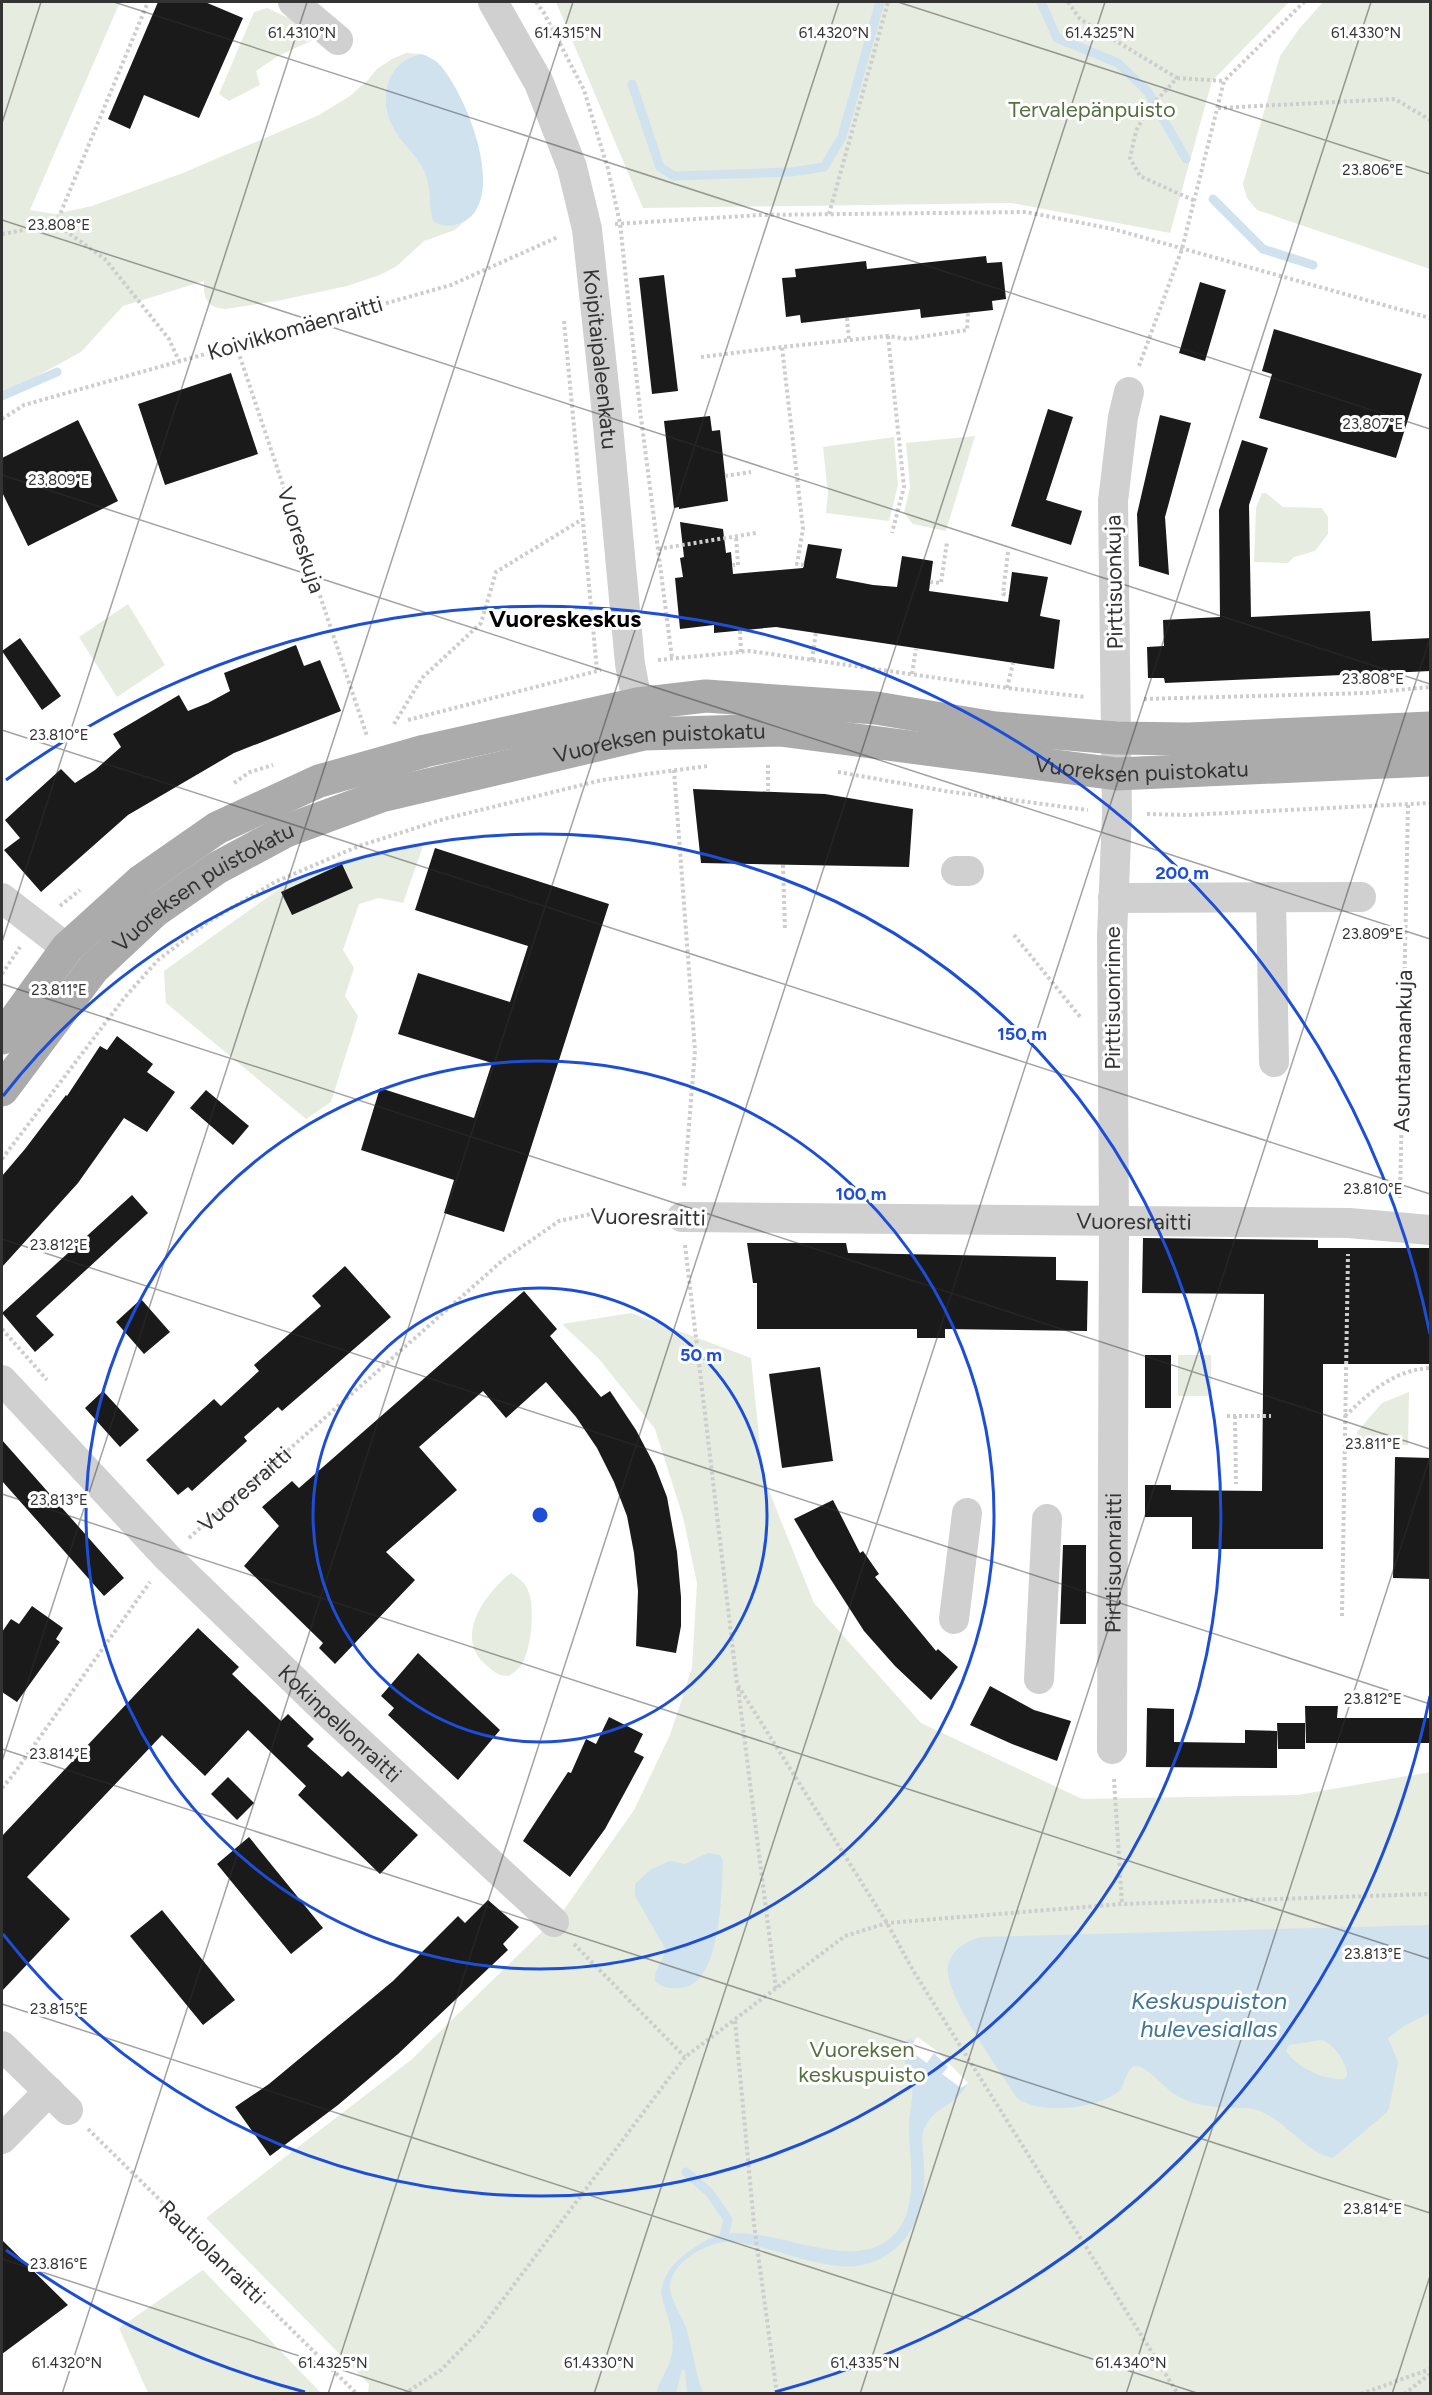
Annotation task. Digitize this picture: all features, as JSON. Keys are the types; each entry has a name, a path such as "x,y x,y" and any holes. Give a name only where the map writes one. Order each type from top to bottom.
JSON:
{"main road":[{"name":"Vuoreksen puistokatu","path":"2,1090 93,969 155,911 217,868 286,831 381,796 640,719 706,696 876,708 996,728 1116,738 1189,739 1431,728"},
{"name":"Vuoreksen puistokatu","path":"2,1038 67,948 141,881 217,828 319,782 425,751 640,719 780,730 1117,774 1431,760"}],"street":[{"path":"293,2 338,40"},
{"name":"Koipitaipaleenkatu","path":"493,2 539,83 572,167 587,229 630,664 640,719"},
{"name":"Pirttisuonkuja","path":"1117,774 1113,501 1123,417 1129,392"},
{"name":"Pirttisuonrinne","path":"1114,1222 1113,898 1117,774"},
{"path":"1271,897 1274,1062"},
{"path":"1113,898 1361,897"},
{"path":"2,898 93,969"},
{"name":"Vuoresraitti","path":"682,1217 1348,1223 1431,1230"},
{"name":"Pirttisuonraitti","path":"1112,1749 1114,1222"},
{"name":"Kokinpellonraitti","path":"2,1380 167,1557 324,1709 554,1922"},
{"path":"954,1619 968,1513"},
{"path":"1039,1679 1047,1519"},
{"path":"2,2046 58,2101 2,2139"}],"path":[{"path":"56,224 148,2"},
{"path":"829,214 888,2"},
{"path":"1068,2 1080,19 1177,78 1224,81"},
{"path":"1129,392 1182,249 1224,81 1304,2"},
{"path":"1177,78 1164,95 1147,111 1136,131 1130,158 1140,176 1195,201"},
{"path":"1218,108 1395,99 1431,120"},
{"path":"620,223 760,215 1026,212 1113,229 1431,318"},
{"path":"2,234 56,224 105,259 169,339 179,361"},
{"name":"Koivikkomäenraitti","path":"2,419 24,405 451,285 556,237 587,229"},
{"path":"556,237 557,249"},
{"path":"701,357 888,336 907,339 967,330 968,313"},
{"path":"847,318 849,340"},
{"path":"564,320 581,520 597,670"},
{"path":"888,336 904,487 892,533"},
{"name":"Vuoreskuja","path":"236,345 367,736"},
{"path":"782,347 803,529 796,564 804,565"},
{"path":"725,476 751,472"},
{"path":"394,724 422,678 481,623 496,572 581,520"},
{"path":"658,549 756,533"},
{"path":"732,565 738,565 736,536"},
{"path":"930,582 941,583 947,542"},
{"path":"1008,552 1003,594 1009,595"},
{"path":"740,631 741,652"},
{"path":"812,660 816,633"},
{"path":"912,674 916,649"},
{"path":"1007,688 1013,663"},
{"path":"761,763 778,765"},
{"path":"768,764 768,792"},
{"path":"2,1159 125,997 158,960 208,922 275,882 360,846 444,819 602,780 715,766"},
{"path":"674,770 695,1051 682,1217 737,1684 776,1988"},
{"path":"830,771 945,791 1117,814 1187,815 1431,803"},
{"name":"Asuntamaankuja","path":"1399,1226 1408,805"},
{"path":"783,865 785,931"},
{"path":"1014,935 1066,998"},
{"name":"Vuoresraitti","path":"2,1788 167,1557 503,1260 559,1221 591,1214 682,1217"},
{"path":"1342,1616 1348,1223"},
{"path":"1345,1417 1370,1393 1392,1377 1414,1369 1431,1368"},
{"path":"1227,1416 1271,1416"},
{"path":"1235,1416 1236,1484"},
{"path":"737,1684 1178,2394"},
{"path":"1112,1749 1122,1904"},
{"path":"404,2394 441,2370 480,2330 685,2057 845,1936 887,1923 1122,1904 1431,1894"},
{"path":"554,1922 685,2057"},
{"path":"735,2020 753,2224 777,2394"},
{"name":"Rautiolanraitti","path":"58,2101 357,2394"},
{"path":"1361,2394 1431,2369"},
{"path":"1404,2394 1431,2374"}],"green space":[{"path":"2,2 120,2 30,210 55,214 92,206 183,173 319,115 350,96 377,69 406,53 422,54 410,58 394,72 386,92 388,115 395,132 417,159 427,177 433,220 448,225 463,223 455,230 424,241 397,266 380,275 347,286 226,309 214,307 207,301 204,281 123,306 81,352 2,395"},
{"name":"Tervalepänpuisto","path":"556,2 1289,2 1212,81 1170,233 1012,203 643,208"},
{"path":"1323,2 1430,2 1430,269 1257,210 1247,198 1243,184 1280,56 1299,29"},
{"path":"267,8 291,19 313,40 278,56 256,71 260,85 229,101 219,94 254,12"},
{"path":"975,436 946,531 913,524 904,513 910,487 906,443"},
{"path":"894,437 898,485 889,521 826,513 828,493 823,447"},
{"path":"1262,493 1266,493 1283,507 1322,508 1328,517 1328,534 1315,551 1294,557 1288,563 1254,562 1256,508"},
{"path":"128,604 165,665 117,697 79,637"},
{"path":"415,843 423,846 403,903 379,898 359,904 343,950 354,968 345,996 358,1016 331,1102 306,1119 166,1003 164,971 285,885 341,860"},
{"name":"Vuoreksen keskuspuisto","path":"631,1313 751,1358 763,1476 814,1603 921,1723 1082,1799 1298,1795 1430,1772 1430,2393 368,2393 369,2384 206,2218 411,2060 563,1911 634,1810 670,1735 692,1668 697,1583 683,1517 655,1429 599,1359 562,1324"},
{"path":"1178,1355 1211,1355 1211,1396 1178,1396"},
{"path":"1409,1392 1408,1445 1360,1446 1357,1432 1382,1403"},
{"path":"511,1573 528,1589 532,1620 524,1661 509,1676 496,1673 485,1664 476,1653 472,1641 473,1629 483,1603"},
{"path":"203,2270 321,2393 148,2393 119,2328"}],"water":[{"path":"422,54 436,62 449,77 460,97 478,146 483,171 482,194 474,212 456,225 442,225 433,221 428,183 424,171 395,132 388,115 386,92 394,72 410,58"},
{"path":"708,1853 720,1855 723,1861 720,1914 712,1954 705,1971 694,1983 681,1988 664,1987 655,1981 655,1976 665,1948 635,1896 635,1884 650,1870 670,1861 685,1864"},
{"name":"Keskuspuiston hulevesiallas","path":"1430,1925 1430,2013 1404,2026 1388,2038 1398,2062 1389,2108 1333,2158 1314,2150 1279,2122 1260,2111 1190,2102 1172,2092 1145,2069 1135,2066 1130,2070 1118,2092 1108,2098 1082,2106 1039,2107 1017,2098 963,2013 949,1978 948,1966 956,1950 965,1943 981,1937","holes":["1321,2040 1335,2049 1345,2066 1347,2076 1344,2079 1328,2078 1312,2072 1286,2051 1289,2045"]},
{"path":"910,2039 935,2053 966,2086 955,2099 931,2118 922,2136 923,2195 920,2211 906,2238 884,2257 855,2266 839,2266 806,2260 741,2243 724,2242 698,2251 677,2269 672,2277 670,2290 686,2328 703,2393 687,2393 685,2371 682,2369 676,2393 656,2394 671,2359 673,2347 661,2293 662,2287 673,2265 691,2250 716,2236 739,2233 760,2235 824,2249 864,2250 882,2244 895,2234 904,2221 911,2190 909,2125 912,2089 903,2051 906,2041"}],"pier":[{"path":"917,2037 937,2051 968,2083 961,2088 942,2074 948,2067 934,2053 927,2063 909,2050"}],"building":[{"path":"158,2 205,2 243,18 199,118 144,95 130,129 108,119"},
{"path":"986,256 987,263 1002,262 1006,299 992,301 993,310 921,318 920,309 801,323 800,315 786,317 782,278 796,277 795,269 866,261 867,269"},
{"path":"664,275 678,391 652,394 639,278"},
{"path":"1200,282 1226,290 1205,361 1179,353"},
{"path":"1274,329 1422,374 1396,458 1259,418 1272,374 1262,371"},
{"path":"231,373 258,454 165,485 138,404"},
{"path":"1048,409 1073,417 1046,500 1082,511 1071,545 1011,526"},
{"path":"1160,415 1191,423 1165,517 1169,575 1139,566 1137,514"},
{"path":"710,416 712,431 720,430 728,501 674,508 664,421"},
{"path":"78,420 118,501 28,546 2,492 2,458"},
{"path":"1242,440 1268,448 1249,505 1251,617 1370,611 1372,641 1431,638 1431,671 1165,683 1164,678 1148,678 1147,647 1164,646 1163,620 1220,617 1219,510"},
{"path":"680,522 723,529 726,553 731,552 733,574 803,568 808,544 842,549 836,578 873,585 897,587 902,556 933,561 929,591 1008,602 1012,572 1048,577 1040,616 1060,620 1054,669 776,627 714,633 714,625 680,629 675,578 683,577 680,558 684,557"},
{"path":"20,638 61,696 42,710 2,651"},
{"path":"296,645 304,666 320,660 341,711 234,753 128,815 41,892 4,850 20,838 5,820 61,769 75,783 95,770 121,747 113,734 179,695 188,711 208,703 230,691 224,673"},
{"path":"693,789 825,794 913,809 909,867 701,863"},
{"path":"435,848 609,904 504,1232 444,1213 454,1180 361,1150 380,1088 474,1118 492,1063 398,1034 418,973 510,1002 528,946 415,910"},
{"path":"342,864 353,888 292,915 281,892"},
{"path":"117,1036 153,1064 147,1072 175,1092 147,1132 124,1118 78,1183 2,1267 2,1176 67,1096 100,1046 107,1050"},
{"path":"206,1090 249,1126 233,1145 190,1108"},
{"path":"132,1195 148,1213 36,1316 54,1335 35,1352 2,1313"},
{"path":"1143,1238 1318,1240 1318,1248 1431,1248 1431,1364 1323,1364 1323,1549 1192,1549 1192,1517 1145,1517 1145,1485 1171,1485 1171,1490 1262,1491 1264,1294 1142,1293"},
{"path":"747,1243 846,1243 848,1253 1056,1257 1056,1280 1088,1281 1087,1331 945,1329 945,1338 917,1338 917,1329 757,1329 757,1283 753,1283"},
{"path":"345,1266 391,1317 282,1411 278,1407 244,1437 247,1441 192,1491 188,1487 178,1495 146,1460 214,1399 221,1406 259,1371 254,1365 321,1306 312,1296"},
{"path":"524,1291 557,1329 550,1336 601,1397 610,1391 636,1430 655,1466 667,1497 677,1552 681,1626 676,1653 636,1646 638,1591 627,1516 614,1482 597,1448 576,1417 546,1382 506,1418 483,1391 419,1447 457,1490 386,1552 415,1580 335,1664 319,1648 323,1643 244,1566 279,1526 262,1507 292,1481 299,1488"},
{"path":"141,1299 170,1332 144,1354 116,1322"},
{"path":"1145,1355 1171,1355 1171,1408 1145,1408"},
{"path":"820,1367 833,1461 782,1468 769,1374"},
{"path":"103,1391 139,1430 120,1447 85,1408"},
{"path":"2,1440 124,1578 104,1596 2,1481"},
{"path":"1395,1457 1431,1458 1431,1579 1393,1578"},
{"path":"833,1500 860,1553 863,1551 879,1574 875,1577 936,1651 938,1649 958,1667 931,1700 895,1666 864,1631 794,1519"},
{"path":"1063,1545 1086,1545 1086,1624 1060,1624"},
{"path":"32,1606 63,1628 56,1639 60,1642 17,1702 2,1692 2,1632 11,1619 19,1624"},
{"path":"198,1628 239,1667 232,1674 281,1721 288,1714 314,1739 307,1746 342,1777 348,1771 418,1835 380,1874 298,1795 306,1786 248,1730 205,1776 162,1735 27,1877 70,1919 2,1991 2,1836"},
{"path":"418,1653 500,1730 458,1780 388,1715 394,1708 381,1696"},
{"path":"990,1686 1034,1710 1071,1721 1057,1761 970,1725"},
{"path":"1305,1706 1338,1706 1337,1718 1431,1718 1431,1743 1306,1743"},
{"path":"1147,1708 1174,1709 1174,1742 1245,1743 1245,1730 1277,1731 1277,1768 1146,1767"},
{"path":"609,1717 643,1734 634,1752 644,1757 605,1829 570,1877 523,1841 568,1772 571,1773 586,1739 596,1744"},
{"path":"1277,1723 1305,1723 1305,1749 1278,1749"},
{"path":"228,1777 254,1803 237,1820 211,1794"},
{"path":"249,1837 323,1928 291,1954 217,1864"},
{"path":"488,1900 519,1927 503,1944 508,1950 398,2054 338,2105 270,2156 235,2107 269,2084 393,1981 458,1916 465,1923"},
{"path":"162,1910 235,2000 203,2025 130,1936"},
{"path":"2,2240 68,2305 2,2354"}],"waterway":[{"path":"632,84 660,167 674,176 791,172 824,167 842,137 880,2"},
{"path":"1041,2 1057,38 1118,63 1148,92 1186,159"},
{"path":"1213,199 1263,249 1313,265"},
{"path":"2,396 57,372"},
{"path":"686,2172 709,2192 728,2219 724,2237"}],"district":[{"name":"Vuoreskeskus","path":"565,618"}]}
